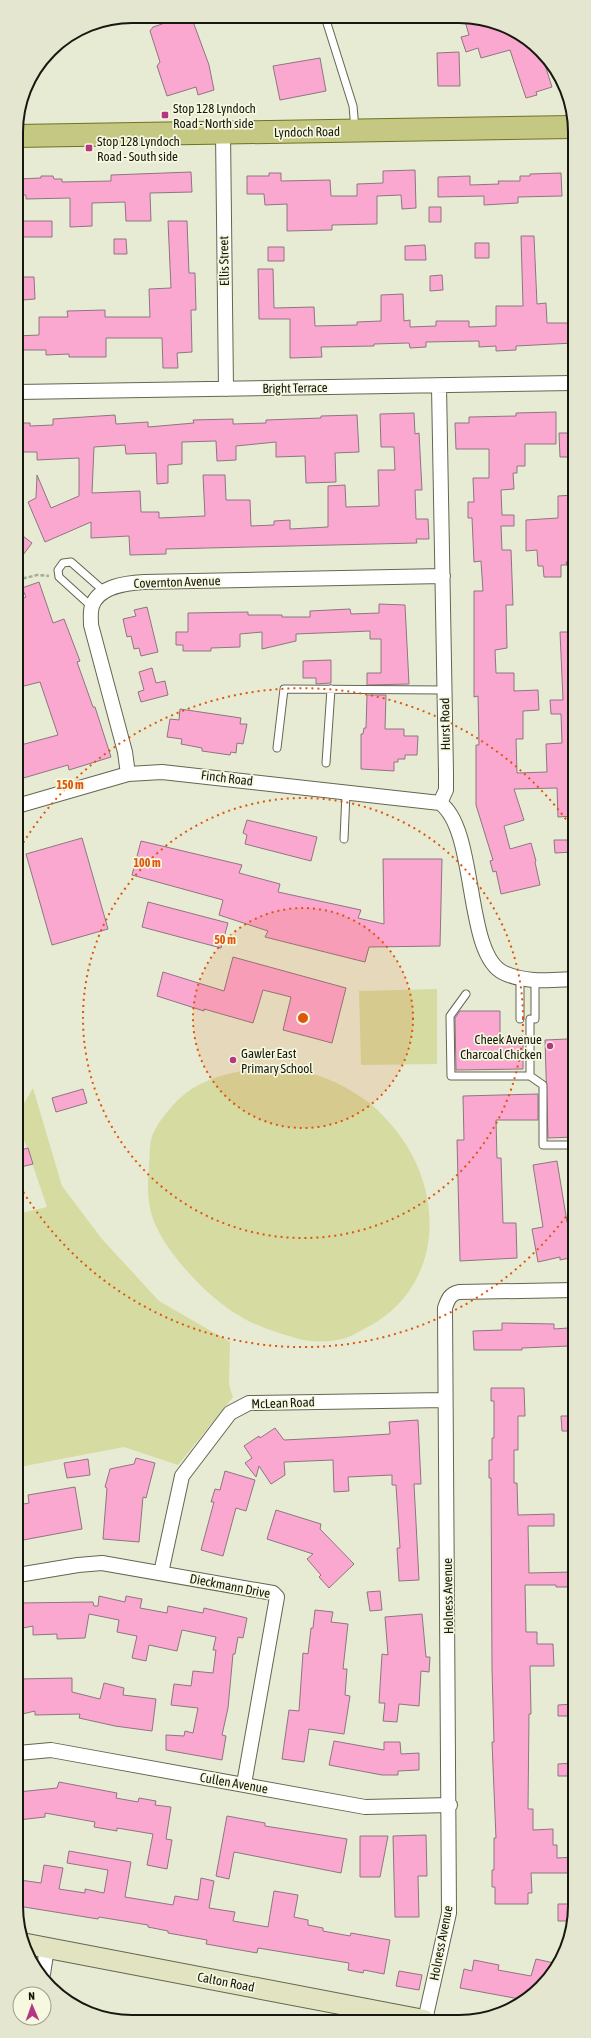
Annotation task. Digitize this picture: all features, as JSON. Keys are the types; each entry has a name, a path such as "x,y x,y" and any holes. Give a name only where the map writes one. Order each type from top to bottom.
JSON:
{"main road":[{"name":"Lyndoch Road","path":"23,136 568,127"},
{"name":"Calton Road","path":"30,1945 399,2015"}],"street":[{"name":"Ellis Street","path":"223,133 226,389"},
{"name":"Bright Terrace","path":"23,392 568,384"},
{"name":"Hurst Road","path":"439,386 446,790 440,803"},
{"name":"Covernton Avenue","path":"104,591 125,584 144,582 442,576"},
{"path":"104,591 96,599 92,607 91,625 125,752 128,774"},
{"name":"Finch Road","path":"23,804 128,774 178,773 440,803"},
{"path":"440,803 451,812 462,846 484,947 494,965 502,972 520,978 535,980 568,979"},
{"name":"Holness Avenue","path":"426,2015 449,1912 450,1805 445,1308 448,1299 453,1293 483,1290 568,1290"},
{"name":"McLean Road","path":"161,1573 182,1476 230,1413 242,1405 249,1403 446,1400"},
{"name":"Dieckmann Drive","path":"23,1574 78,1565 102,1563 273,1593 277,1597 244,1784"},
{"name":"Cullen Avenue","path":"23,1753 51,1750 244,1784 364,1808 450,1805"},
{"path":"44,1970 47,1948"}],"lane":[{"path":"327,23 353,106 355,131"},
{"path":"92,607 59,577 58,570 63,563 71,562 104,591"},
{"path":"277,748 284,689 445,690"},
{"path":"326,763 331,689"},
{"path":"344,839 346,792"},
{"path":"520,978 520,1019"},
{"path":"530,1076 535,980"},
{"path":"466,994 450,1016 451,1076 530,1076 543,1085 543,1145 568,1145"}],"path":[{"path":"23,578 37,575 59,577"}],"green space":[{"path":"437,989 437,1064 361,1065 359,991"},
{"path":"263,1069 279,1069 317,1075 327,1079 354,1093 376,1109 407,1145 420,1174 428,1203 429,1233 424,1262 411,1289 390,1312 350,1337 333,1341 303,1340 269,1330 244,1319 227,1308 215,1299 191,1276 170,1250 156,1226 149,1204 148,1181 151,1140 157,1125 180,1098 192,1089 218,1077 233,1073"},
{"path":"33,1088 62,1186 102,1239 159,1301 230,1342 229,1385 233,1397 178,1465 124,1447 23,1466 23,1213 47,1207 23,1137 23,1105"}],"building":[{"path":"165,23 194,23 209,65 214,90 198,95 196,87 167,96 157,66 160,62 150,31 153,27"},
{"path":"465,23 494,29 520,41 536,55 546,67 552,87 536,92 537,95 526,98 510,50 481,58 478,48 466,52 461,37 469,35"},
{"path":"459,52 460,86 438,86 437,53"},
{"path":"320,58 326,91 280,100 273,66"},
{"path":"415,170 416,208 402,209 401,195 377,196 377,224 332,225 332,230 287,231 287,204 265,205 264,194 247,194 247,176 269,176 269,173 281,173 281,181 330,180 331,196 357,196 357,184 383,183 383,171"},
{"path":"191,172 192,192 150,193 151,221 126,221 125,202 92,203 92,226 70,227 70,198 26,199 26,195 23,195 23,179 53,176 54,179 62,179 62,182 111,181 111,175"},
{"path":"561,173 562,196 518,197 518,203 484,205 484,196 438,197 438,177 470,176 470,185 499,184 498,181 520,181 520,176 530,176 530,174"},
{"path":"429,207 441,207 441,222 429,222"},
{"path":"23,221 52,221 52,237 23,237"},
{"path":"168,221 187,221 189,273 195,273 196,310 191,310 192,352 177,353 178,368 163,368 162,338 106,338 106,357 69,357 69,354 46,355 46,350 23,350 23,336 39,335 39,317 68,317 67,311 105,310 105,317 150,317 149,289 171,288"},
{"path":"521,236 534,236 537,304 546,303 547,323 568,323 568,343 516,346 516,350 496,351 496,346 479,347 479,341 426,342 426,347 410,348 409,343 374,344 374,346 321,347 322,357 290,358 290,319 259,319 258,269 273,269 274,308 314,307 315,326 357,325 357,322 381,321 381,295 403,294 404,321 410,320 410,327 436,326 436,321 469,321 469,327 496,326 496,306 523,306"},
{"path":"114,239 126,239 127,254 114,254"},
{"path":"475,243 489,243 489,258 475,258"},
{"path":"425,245 426,260 405,260 405,246"},
{"path":"268,247 284,247 284,261 268,261"},
{"path":"442,275 443,290 430,291 430,276"},
{"path":"23,277 34,277 35,299 23,300"},
{"path":"556,412 556,444 525,444 525,466 517,466 517,473 513,473 514,489 501,490 502,515 514,515 514,526 501,526 502,550 511,550 513,605 506,605 507,648 495,650 496,673 514,673 514,691 538,690 539,710 523,711 523,739 516,739 517,773 547,772 546,744 562,743 561,714 551,714 550,700 563,700 560,632 568,632 568,816 558,817 557,788 514,789 524,820 504,826 510,849 531,843 540,885 501,894 496,871 493,872 490,861 493,860 476,805 476,745 479,745 478,696 474,697 474,591 483,591 481,561 474,562 472,518 468,518 468,502 474,502 473,478 489,478 489,449 456,449 455,423 469,423 469,417 516,416 516,413"},
{"path":"414,413 415,434 419,433 422,490 415,490 416,519 428,519 429,539 416,539 417,543 166,549 166,554 130,555 129,536 91,538 91,522 45,542 28,502 36,498 37,475 51,508 79,496 79,458 37,460 37,452 23,452 23,423 30,423 30,426 53,425 53,419 115,415 116,424 148,422 148,427 194,423 193,420 233,419 233,424 266,423 266,420 357,415 359,452 335,453 336,482 306,483 305,456 276,457 276,442 236,446 236,460 217,461 216,441 182,442 182,464 168,465 168,483 157,484 156,453 126,454 125,445 94,447 92,493 140,491 141,512 159,512 159,518 205,516 203,475 225,475 226,500 250,500 251,526 274,525 274,521 290,520 290,529 328,527 328,486 345,485 346,507 379,506 378,470 395,470 394,447 381,447 380,414"},
{"path":"559,433 568,433 568,457 560,457"},
{"path":"568,495 568,562 566,562 567,565 561,565 561,577 544,577 543,566 538,566 537,550 526,551 526,520 558,518 558,496"},
{"path":"23,536 32,543 23,555"},
{"path":"39,582 53,623 64,619 80,661 77,662 93,707 95,707 111,757 69,770 68,765 23,778 23,744 58,735 40,682 23,686 23,598 26,597 23,588"},
{"path":"379,604 405,605 409,684 367,685 367,673 381,673 381,639 370,639 370,631 296,634 296,641 262,649 262,632 240,634 240,647 211,648 211,651 183,651 183,645 176,645 176,632 188,632 188,613 248,612 248,615 310,617 310,611 350,609 351,614 379,613"},
{"path":"147,607 158,652 141,656 139,648 134,649 131,636 127,637 123,619 136,616 134,610"},
{"path":"331,660 331,683 316,684 316,678 303,678 303,661"},
{"path":"152,668 156,683 165,681 168,695 141,702 138,692 144,690 139,672"},
{"path":"367,695 386,695 385,729 404,729 404,736 418,736 417,755 405,755 405,759 398,759 398,762 394,762 394,771 361,769 361,734 363,734 364,728 366,728"},
{"path":"180,709 241,718 240,724 247,724 243,744 237,743 236,753 231,752 230,755 202,751 202,748 181,744 182,739 167,737 170,719 179,720"},
{"path":"247,820 317,837 311,861 245,844 247,835 243,833"},
{"path":"82,838 108,929 52,945 26,854"},
{"path":"554,840 568,840 568,852 555,853"},
{"path":"141,841 242,865 239,873 280,884 278,892 361,910 358,918 384,924 383,859 442,859 440,946 369,947 365,962 265,937 268,931 219,915 223,900 132,875"},
{"path":"148,902 228,923 221,948 142,927"},
{"path":"233,957 346,988 332,1043 283,1030 291,997 263,990 253,1023 204,1009 204,1011 157,996 163,972 224,991"},
{"path":"460,1011 500,1011 500,1037 523,1036 523,1069 456,1070 455,1018"},
{"path":"545,1040 568,1040 568,1137 548,1138"},
{"path":"83,1089 87,1103 56,1112 52,1098"},
{"path":"538,1094 538,1120 496,1120 497,1158 501,1158 503,1223 516,1223 517,1258 460,1261 457,1140 464,1140 463,1096"},
{"path":"28,1148 33,1164 23,1166 23,1149"},
{"path":"557,1161 568,1222 568,1258 560,1260 560,1257 538,1262 532,1229 543,1227 533,1165"},
{"path":"502,1323 554,1324 554,1329 568,1328 568,1346 522,1348 522,1350 474,1350 473,1331 502,1330"},
{"path":"491,1388 524,1388 525,1416 518,1416 518,1450 514,1450 514,1483 517,1483 518,1515 554,1514 554,1526 528,1526 529,1573 568,1572 568,1587 556,1587 556,1585 525,1585 526,1632 537,1632 537,1644 553,1644 554,1666 530,1666 531,1714 529,1714 528,1809 533,1809 533,1830 553,1829 553,1845 557,1845 557,1858 568,1857 568,1873 531,1873 532,1893 528,1893 528,1904 495,1904 495,1887 492,1887 492,1870 494,1870 494,1838 496,1838 492,1742 494,1742 491,1478 489,1478 489,1460 492,1460 492,1438 494,1438 494,1401 491,1401"},
{"path":"561,1416 568,1416 568,1431 562,1431"},
{"path":"418,1420 421,1484 414,1484 419,1580 399,1581 397,1548 400,1548 396,1485 392,1485 392,1475 348,1477 349,1491 334,1492 333,1460 284,1462 285,1475 271,1484 259,1466 256,1477 245,1463 252,1458 244,1446 275,1428 284,1440 343,1437 390,1434 389,1422"},
{"path":"136,1458 155,1463 146,1498 143,1497 139,1542 103,1539 107,1488 105,1487 110,1469 134,1464"},
{"path":"88,1459 90,1475 67,1478 64,1463"},
{"path":"225,1471 255,1480 246,1511 236,1508 223,1556 201,1550 214,1502 211,1502 215,1489 220,1490"},
{"path":"75,1487 82,1529 23,1540 23,1504 29,1503 28,1495"},
{"path":"276,1510 321,1524 320,1529 354,1564 329,1588 319,1577 321,1575 307,1559 313,1554 267,1539"},
{"path":"380,1591 382,1610 370,1611 367,1592"},
{"path":"99,1596 125,1602 126,1596 142,1599 140,1608 167,1613 168,1606 203,1613 204,1608 247,1618 243,1638 238,1637 235,1654 233,1654 228,1708 222,1735 226,1736 222,1760 166,1750 166,1735 184,1736 185,1731 193,1733 198,1708 171,1705 174,1684 191,1686 193,1671 213,1673 216,1650 213,1650 216,1637 182,1630 177,1651 149,1645 146,1661 132,1658 137,1636 117,1632 119,1620 89,1614 85,1638 57,1639 57,1634 33,1635 33,1626 23,1628 23,1603 93,1602 94,1606 98,1606"},
{"path":"315,1610 333,1612 331,1622 348,1624 343,1669 347,1669 345,1695 350,1696 344,1734 309,1729 304,1762 282,1759 289,1710 299,1711 303,1653 308,1654"},
{"path":"422,1614 426,1657 430,1657 429,1672 421,1671 419,1706 399,1704 397,1722 383,1721 385,1703 379,1703 382,1654 388,1655 385,1617"},
{"path":"72,1678 72,1692 100,1699 104,1683 124,1688 123,1695 156,1699 152,1731 115,1726 79,1718 80,1714 35,1715 35,1711 23,1714 23,1679"},
{"path":"568,1704 568,1716 558,1716 558,1705"},
{"path":"334,1741 384,1750 384,1742 400,1742 401,1754 419,1753 419,1770 398,1771 398,1775 382,1775 329,1765"},
{"path":"568,1763 568,1776 558,1776 558,1764"},
{"path":"59,1782 117,1793 116,1798 138,1802 139,1798 156,1801 155,1805 171,1807 166,1839 172,1840 167,1869 147,1865 153,1834 117,1828 117,1831 94,1827 95,1822 45,1813 45,1817 23,1819 23,1791 57,1788"},
{"path":"227,1816 265,1823 265,1826 347,1839 341,1873 234,1852 229,1879 216,1876"},
{"path":"426,1835 427,1876 418,1876 419,1917 395,1917 393,1836"},
{"path":"360,1836 388,1836 380,1877 360,1877"},
{"path":"69,1851 131,1862 125,1897 173,1905 175,1896 198,1900 201,1878 214,1881 209,1908 235,1912 233,1921 268,1927 274,1891 298,1895 294,1917 308,1920 308,1925 323,1928 323,1931 350,1936 351,1933 390,1940 384,1974 364,1970 363,1973 348,1970 349,1963 258,1948 257,1953 206,1944 207,1940 168,1933 168,1931 148,1927 148,1925 99,1917 98,1919 23,1907 23,1880 41,1883 44,1865 63,1868 59,1889 85,1893 85,1889 104,1893 108,1870 67,1863"},
{"path":"558,1904 568,1904 567,1921 558,1921"},
{"path":"536,1959 552,1963 541,1978 531,1988 516,1998 460,1988 464,1969 472,1971 474,1960 499,1965 498,1970 531,1976"},
{"path":"399,1971 422,1975 419,1990 396,1986"}],"place":[{"name":"Stop 128 Lyndoch Road - North side","path":"165,115"},
{"name":"Stop 128 Lyndoch Road - South side","path":"89,148"},
{"name":"Cheek Avenue Charcoal Chicken","path":"550,1046"},
{"name":"Gawler East Primary School","path":"233,1060"}]}
